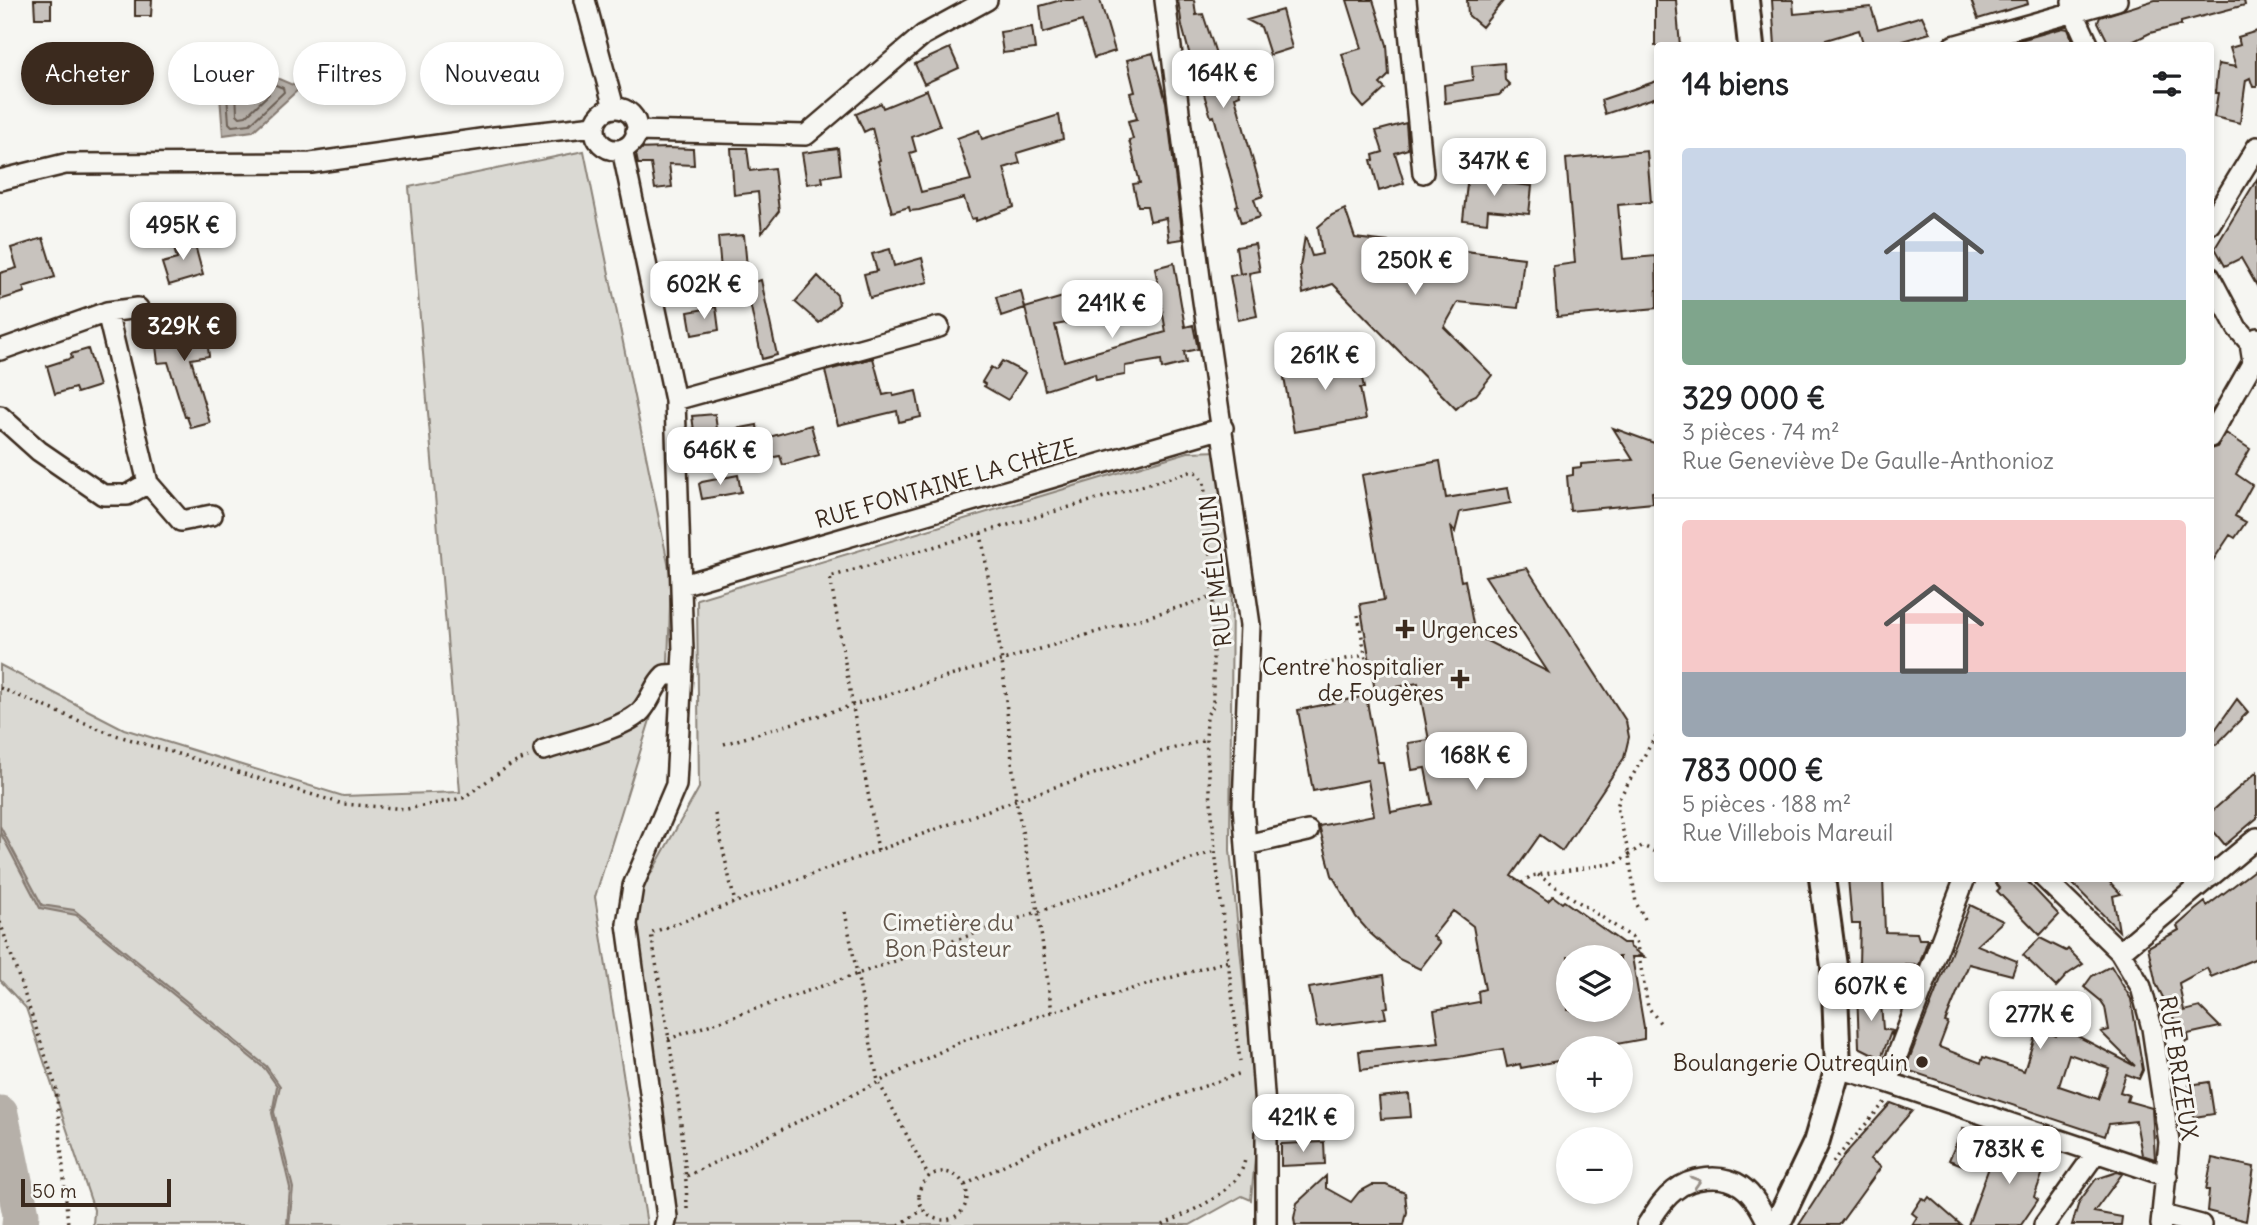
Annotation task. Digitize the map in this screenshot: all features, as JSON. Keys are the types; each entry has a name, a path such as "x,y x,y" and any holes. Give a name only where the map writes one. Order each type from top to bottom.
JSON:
{"main road":[{"path":"1746,0 1751,42"},
{"path":"1777,1225 1816,1143 1838,1068 1834,966 1823,882"}],"street":[{"path":"585,0 614,108"},
{"path":"636,131 806,135 923,35 987,0"},
{"name":"RUE MÉLOUIN","path":"1165,0 1202,294 1250,625 1243,805 1266,1121 1266,1225"},
{"path":"1406,0 1423,173"},
{"path":"1965,42 2072,5 2117,0"},
{"path":"2072,5 2087,42"},
{"path":"614,108 631,114 636,125 632,142 615,150 602,145 595,133 595,126 601,114 614,108"},
{"path":"0,180 65,164 311,163 595,126"},
{"path":"2214,217 2257,147"},
{"path":"622,149 676,400 682,585 676,785 634,886 627,924 667,1217 665,1225"},
{"path":"2214,285 2237,328 2254,341 2253,362 2214,430"},
{"path":"0,350 107,312 138,308"},
{"path":"107,312 148,483 181,521 212,515"},
{"path":"676,400 939,327"},
{"path":"0,416 39,451 103,495 127,495 148,483"},
{"name":"RUE FONTAINE LA CHÈZE","path":"682,585 1223,428"},
{"path":"544,750 628,721 641,711 665,675 681,674"},
{"path":"1246,845 1308,831"},
{"path":"2214,874 2257,838"},
{"path":"1893,1084 1964,882"},
{"name":"RUE BRIZEUX","path":"2048,882 2120,952 2141,987 2152,1028 2169,1142 2162,1220"},
{"path":"2120,952 2204,882"},
{"path":"1838,1068 2167,1176"},
{"path":"2044,1225 2095,1154"},
{"path":"1647,1225 1662,1202 1676,1188 1705,1178 1723,1179 1740,1185 1757,1203 1769,1225"},
{"path":"2162,1220 2201,1225"}],"path":[{"path":"878,850 830,577 1196,472 1204,481 1213,597 1213,706 1208,715 1206,740 1215,851 1241,1073 1048,1142 965,1185"},
{"path":"981,533 1002,661 1016,800 1038,911 1052,1012"},
{"path":"724,744 1213,597"},
{"path":"1358,615 1367,665"},
{"path":"1277,674 1365,655"},
{"path":"0,688 109,733 343,803 407,809 463,798 510,765 544,750"},
{"path":"1645,919 1636,903 1629,855 1617,807 1620,797 1654,739"},
{"path":"687,1214 687,1176 651,933 1016,800 1160,752 1206,740"},
{"path":"715,814 735,903"},
{"path":"1522,883 1531,876 1616,863 1642,846 1654,851"},
{"path":"668,1039 1215,851"},
{"path":"1538,875 1636,940 1648,1007 1661,1024"},
{"path":"845,912 878,1081 929,1177"},
{"path":"0,922 56,1087 68,1225"},
{"path":"687,1176 962,1041 1228,961"},
{"path":"1830,1166 1893,1084"},
{"path":"1163,1225 1229,1189 1243,1170 1246,1149"},
{"path":"938,1172 948,1173 958,1177 965,1185 967,1203 956,1217 938,1220 923,1210 919,1192 929,1177 938,1172"},
{"path":"900,1225 923,1210"},
{"path":"956,1217 960,1225"}],"green space":[{"path":"584,151 671,578 668,662 595,897 647,1225 93,1225 94,1210 26,1008 0,980 0,665 124,729 343,796 460,792 409,187"},
{"name":"Cimetière du Bon Pasteur","path":"1220,451 1232,584 1230,850 1258,1126 1251,1200 1242,1196 1190,1225 676,1225 678,1219 636,920 639,895 699,788 697,599 1188,452"}],"water":[{"path":"279,79 293,85 293,94 253,131 223,135 221,105 279,105"},
{"path":"0,826 42,905 74,910 266,1066 280,1086 274,1112 293,1188 289,1225 290,1188 272,1113 277,1086 265,1069 76,915 40,908 0,832"}],"building":[{"path":"34,0 51,0 51,18 35,18"},
{"path":"135,0 152,0 151,16 135,16"},
{"path":"1061,0 1100,0 1115,51 1094,58 1082,21 1043,33 1040,6"},
{"path":"1178,0 1194,0 1196,15 1203,14 1219,63 1223,62 1226,74 1234,71 1240,95 1235,97 1263,196 1254,199 1260,217 1241,223 1214,116 1211,117 1200,81 1197,82"},
{"path":"1347,0 1373,0 1387,45 1389,75 1380,84 1385,89 1364,108 1354,96 1342,54 1362,48"},
{"path":"1467,0 1504,0 1482,27 1468,15"},
{"path":"1655,0 1676,0 1680,42 1655,42"},
{"path":"1772,0 1793,0 1794,14 1871,7 1878,29 1922,16 1930,33 1899,42 1863,42 1859,30 1819,42 1775,42"},
{"path":"1971,0 2027,0 2028,4 1978,19"},
{"path":"2155,0 2244,0 2245,5 2181,22 2181,25 2150,33 2132,42 2108,42 2098,22 2100,17"},
{"path":"1282,10 1292,48 1270,55 1261,27 1247,20"},
{"path":"1032,27 1035,49 1003,53 1000,32"},
{"path":"2063,28 2068,29 2073,42 2013,42"},
{"path":"2257,31 2257,87 2253,87 2250,78 2246,80 2240,123 2214,117 2218,93 2215,93 2218,64 2236,67 2230,48 2240,45 2238,37"},
{"path":"950,48 959,68 924,84 915,64"},
{"path":"1153,53 1166,102 1183,239 1169,241 1166,218 1150,221 1147,206 1138,206 1133,184 1140,183 1129,140 1133,139 1128,121 1137,119 1130,93 1135,92 1127,60"},
{"path":"1504,63 1505,80 1510,85 1499,95 1445,103 1444,85 1473,80 1472,66"},
{"path":"1654,82 1654,98 1605,114 1601,100"},
{"path":"927,90 940,126 912,137 916,151 910,153 921,192 971,180 957,138 979,130 982,139 1059,115 1063,139 1017,153 1020,163 1004,168 1014,207 976,221 976,218 971,219 964,198 919,210 910,211 909,207 892,212 872,128 864,132 856,114 881,103 883,108"},
{"path":"1406,123 1408,149 1395,153 1404,183 1379,191 1371,160 1374,160 1373,155 1383,152 1376,131"},
{"path":"731,148 747,148 750,171 774,168 779,211 762,233 758,192 734,195"},
{"path":"838,148 841,174 822,177 823,182 807,184 802,153"},
{"path":"635,149 693,149 694,165 669,164 672,187 655,189 651,164 638,164"},
{"path":"1647,151 1651,202 1618,205 1623,259 1654,256 1654,308 1557,317 1553,266 1575,263 1566,159"},
{"path":"1468,175 1490,177 1490,181 1532,186 1529,214 1488,210 1487,223 1463,220"},
{"path":"2257,179 2257,286 2241,258 2225,266 2215,248"},
{"path":"1345,209 1355,238 1524,258 1518,308 1458,302 1444,327 1492,375 1476,395 1456,409 1333,284 1303,294 1300,267 1305,236 1312,256 1322,254 1318,227 1332,215"},
{"path":"192,234 203,275 169,285 162,263 177,259 172,241"},
{"path":"744,235 747,267 721,270 718,237"},
{"path":"43,238 55,277 23,287 25,292 0,300 0,273 17,268 11,248"},
{"path":"1255,244 1260,271 1249,273 1257,316 1238,320 1230,276 1246,273 1240,274 1236,247"},
{"path":"890,249 894,266 922,258 928,282 870,298 864,274 877,271 872,254"},
{"path":"1174,263 1185,327 1193,325 1198,349 1184,352 1186,363 1162,369 1161,360 1125,366 1125,375 1096,380 1095,374 1045,390 1025,308 1063,297 1067,323 1055,325 1064,361 1166,332 1155,268"},
{"path":"818,276 837,295 839,304 819,323 795,302"},
{"path":"761,280 777,355 762,359 746,284"},
{"path":"1021,291 1025,308 1001,316 996,297"},
{"path":"716,307 719,330 692,335 688,312"},
{"path":"182,317 183,326 205,323 209,356 191,359 210,423 191,428 168,362 158,363 153,320"},
{"path":"88,349 99,386 77,393 75,388 55,394 47,366 72,358 71,354"},
{"path":"1357,353 1364,388 1360,388 1366,419 1294,432 1282,367"},
{"path":"873,358 883,395 893,393 894,396 916,391 921,417 899,422 897,411 838,425 825,371"},
{"path":"1002,361 1025,373 1008,400 984,386 982,382 991,367 996,370"},
{"path":"715,414 719,444 696,446 692,416"},
{"path":"757,425 759,440 811,425 819,455 783,465 780,456 725,466 719,432"},
{"path":"1613,428 1654,443 1653,503 1570,511 1567,476 1573,475 1573,468 1581,467 1581,464 1633,460"},
{"path":"2226,433 2250,449 2236,474 2252,485 2235,516 2246,522 2235,538 2230,535 2214,559 2214,448"},
{"path":"1440,461 1446,498 1508,488 1511,503 1460,512 1455,532 1451,526 1475,635 1548,672 1485,576 1527,568 1626,721 1629,737 1624,758 1562,851 1540,835 1511,876 1548,901 1553,896 1562,903 1564,901 1623,943 1629,943 1556,945 1556,1022 1633,1022 1633,963 1644,1039 1633,1041 1633,1036 1556,1036 1556,1061 1521,1068 1520,1064 1507,1067 1503,1049 1361,1070 1359,1051 1439,1043 1434,1010 1479,1002 1478,991 1485,989 1473,926 1453,911 1433,936 1440,943 1420,969 1399,959 1370,933 1356,917 1332,875 1319,826 1374,815 1368,780 1313,791 1298,710 1366,696 1378,762 1383,762 1391,812 1432,804 1425,768 1412,770 1408,743 1429,740 1418,683 1375,691 1360,604 1384,600 1362,475"},
{"path":"738,475 741,492 702,499 699,484 702,482"},
{"path":"2237,699 2248,712 2216,745 2214,731"},
{"path":"2257,772 2257,818 2225,845 2214,832 2214,810"},
{"path":"2257,868 2257,958 2211,977 2207,968 2179,983 2184,1011 2200,1007 2220,1027 2188,1034 2189,1041 2186,1042 2156,984 2148,947 2179,930 2177,926 2205,902 2207,906"},
{"path":"1848,882 1883,882 1885,932 1917,933 1919,939 1928,939 1919,965 1859,965 1860,924 1852,924"},
{"path":"1995,882 2028,882 2059,915 2040,935 1997,891 2000,888"},
{"path":"2071,882 2110,882 2121,894 2113,896 2119,931"},
{"path":"1970,905 2003,921 1977,945 2017,961 2012,975 1969,964 1945,1022 1948,1023 1939,1047 1981,1063 1983,1057 2024,1071 2038,1027 2056,1036 2060,1027 2135,1066 2101,1032 2109,1030 2105,1007 2084,987 2092,976 2111,966 2131,999 2143,1070 2139,1079 2126,1074 2120,1092 2129,1095 2127,1101 2152,1108 2155,1159 2142,1155 2136,1121 2109,1124 2105,1136 1907,1070","holes":["2069,1054 2109,1068 2098,1099 2059,1086"]},
{"path":"2040,938 2066,951 2068,949 2083,964 2068,974 2056,987 2023,955"},
{"path":"1633,949 1644,957 1633,957"},
{"path":"1384,975 1388,1007 1384,1008 1386,1018 1317,1027 1309,988"},
{"path":"1857,989 1880,991 1883,1029 1893,1031 1881,1058 1859,1047"},
{"path":"2209,1082 2214,1114 2194,1117 2189,1085"},
{"path":"1409,1094 1411,1117 1381,1119 1379,1097"},
{"path":"1891,1103 1912,1111 1870,1159 1881,1167 1839,1225 1799,1225 1845,1154"},
{"path":"1963,1128 1985,1134 1965,1166 1949,1160"},
{"path":"1999,1140 2049,1156 2034,1197 2038,1200 2021,1225 1968,1225"},
{"path":"1324,1142 1325,1164 1281,1166 1281,1144"},
{"path":"2212,1158 2254,1167 2246,1221 2207,1211 2209,1190 2206,1190"},
{"path":"2117,1172 2122,1174 2094,1212 2122,1217 2121,1225 2072,1225 2079,1202 2096,1179"},
{"path":"1326,1176 1326,1188 1351,1202 1359,1192 1372,1185 1386,1185 1405,1193 1407,1212 1404,1225 1295,1225 1297,1203"},
{"path":"1929,1197 1961,1225 1912,1225 1917,1217 1912,1213 1922,1198 1926,1201"}],"waterway":[{"path":"0,1114 21,1214 20,1225"}],"place":[{"name":"Urgences","path":"1405,629"},
{"name":"Centre hospitalier de Fougères","path":"1460,679"},
{"name":"Boulangerie Outrequin","path":"1922,1062"}]}
